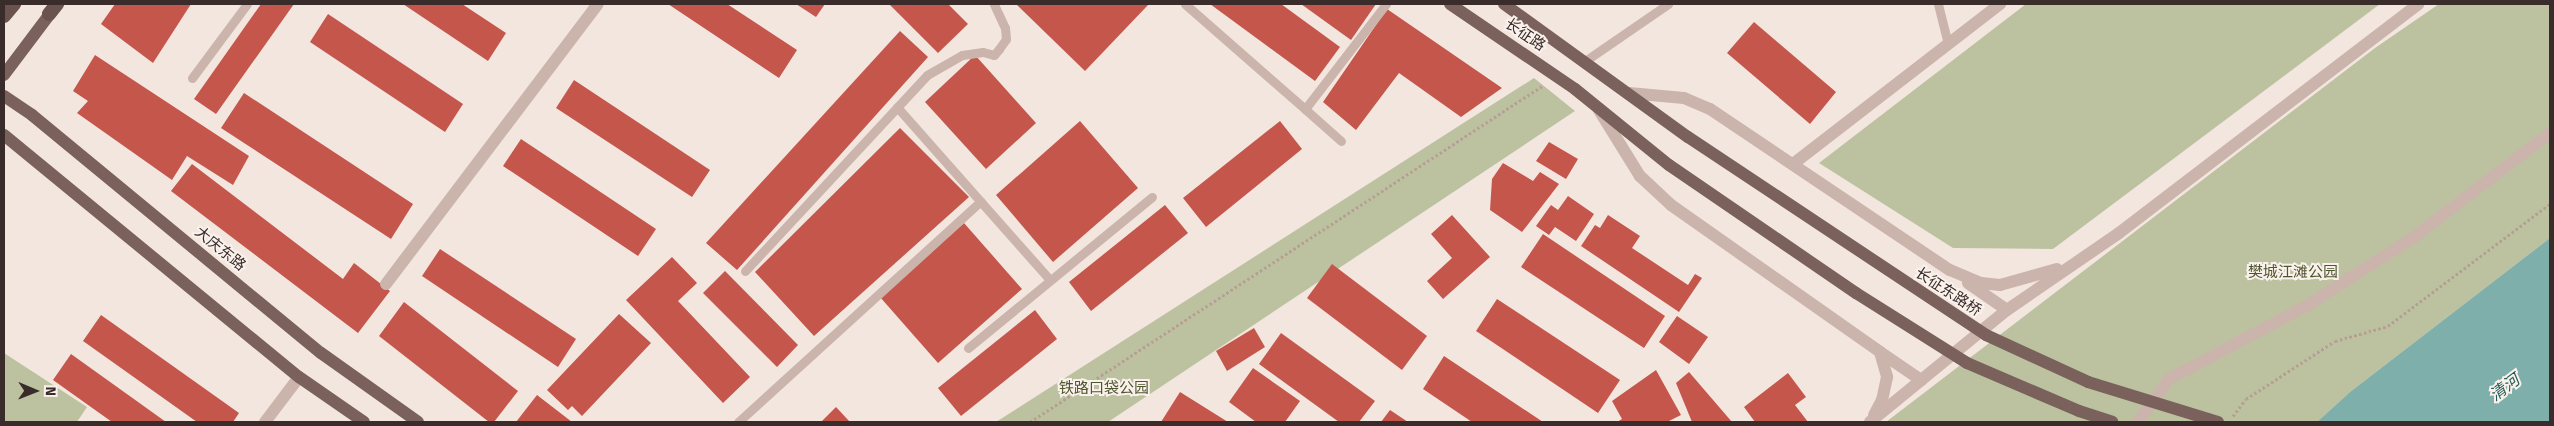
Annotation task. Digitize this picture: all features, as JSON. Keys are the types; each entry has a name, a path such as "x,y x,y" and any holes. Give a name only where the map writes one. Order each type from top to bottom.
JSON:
{"highway":[{"path":"4,16 14,4"}],"main road":[{"name":"长征路","path":"1450,4 1557,76 1669,164 1856,293 1967,363 2112,422"},
{"name":"长征路","path":"1504,4 1629,93"},
{"path":"4,75 55,7"},
{"name":"长征东路桥","path":"1629,93 1688,137 1986,335 2088,382 2218,422"},
{"name":"大庆东路","path":"4,96 32,115 321,353 418,422"},
{"path":"4,136 299,377 364,422"}],"street":[{"path":"386,284 598,4"},
{"path":"1793,164 2000,4"},
{"path":"1870,422 2007,310 2119,233 2418,4"},
{"path":"1629,93 1684,98 1710,108 2007,310"},
{"path":"1596,106 1640,176 1671,205 1921,380"},
{"path":"2138,422 2169,379 2308,305 2406,242 2550,132"},
{"path":"1950,270 1981,283 2000,285 2067,267"},
{"path":"1870,422 1882,400 1887,377 1880,352"},
{"path":"266,422 299,377"}],"lane":[{"path":"192,78 247,4"},
{"path":"745,271 927,75 962,55 983,52 994,55 1000,49 1006,39 1005,28 994,4"},
{"path":"1184,4 1341,141"},
{"path":"1305,109 1386,4"},
{"path":"1585,61 1668,4"},
{"path":"1938,4 1948,44"},
{"path":"897,107 1049,279"},
{"path":"968,348 1049,279 1152,197"},
{"path":"738,422 981,201"}],"path":[{"path":"1030,422 1557,76"},
{"path":"2228,422 2246,399 2334,341 2388,326 2550,204"}],"green space":[{"path":"2026,4 2380,4 2053,249 1953,248 1819,163"},
{"name":"樊城江滩公园","path":"2439,4 2550,4 2550,238 2350,392 2317,422 1886,422 2375,48"},
{"name":"铁路口袋公园","path":"1534,78 1575,111 1108,422 996,422"},
{"path":"4,353 87,407 77,422 4,422"}],"water":[{"name":"清河","path":"2550,238 2550,422 2317,422 2350,392"}],"building":[{"path":"115,4 191,4 153,63 101,24"},
{"path":"261,4 294,4 216,114 194,99"},
{"path":"403,4 462,4 506,33 488,61"},
{"path":"668,4 727,4 797,50 779,78"},
{"path":"796,4 825,4 816,17"},
{"path":"889,4 948,4 968,24 938,53"},
{"path":"1016,4 1149,4 1085,71"},
{"path":"1210,4 1281,4 1340,47 1315,81"},
{"path":"1301,4 1376,4 1351,40"},
{"path":"1387,9 1502,88 1461,117 1399,73 1356,130 1323,102"},
{"path":"328,14 463,104 445,132 310,42"},
{"path":"1754,22 1836,92 1810,124 1727,53"},
{"path":"900,31 928,57 737,270 706,243"},
{"path":"95,55 249,156 233,185 187,156 172,180 77,113 88,101 73,91"},
{"path":"975,55 1036,123 986,169 925,102"},
{"path":"574,80 710,170 692,197 556,108"},
{"path":"244,93 413,204 391,239 221,128"},
{"path":"1080,121 1138,188 1053,262 996,195"},
{"path":"1280,121 1302,149 1206,227 1183,198"},
{"path":"900,128 969,197 814,336 755,272"},
{"path":"521,139 656,229 638,256 503,166"},
{"path":"1549,142 1578,159 1566,179 1536,161"},
{"path":"1503,163 1533,181 1540,172 1559,184 1522,232 1490,210 1492,179"},
{"path":"192,164 343,279 354,263 390,291 358,333 171,191"},
{"path":"1568,196 1594,214 1576,241 1555,227 1549,235 1536,226 1551,205 1558,210"},
{"path":"1165,205 1188,233 1091,311 1069,282"},
{"path":"1452,215 1490,257 1443,299 1427,281 1452,258 1431,234"},
{"path":"1608,215 1640,236 1632,248 1688,285 1695,274 1702,278 1679,312 1581,246 1595,225 1600,228"},
{"path":"964,223 1022,289 938,363 880,297"},
{"path":"1543,234 1665,316 1644,348 1521,267"},
{"path":"440,249 576,339 558,367 422,276"},
{"path":"672,257 697,283 678,301 750,377 723,403 626,300"},
{"path":"1332,264 1427,336 1402,370 1307,298"},
{"path":"725,271 798,345 777,367 703,293"},
{"path":"1497,299 1620,380 1598,413 1476,331"},
{"path":"404,302 518,391 494,422 489,422 379,336"},
{"path":"1035,310 1057,339 961,416 938,388"},
{"path":"619,314 651,343 582,416 572,406 568,410 547,390"},
{"path":"101,315 239,413 233,422 197,422 83,341"},
{"path":"1677,316 1708,337 1689,364 1659,342"},
{"path":"1254,328 1265,347 1227,371 1216,351"},
{"path":"1281,333 1375,401 1359,422 1339,422 1259,364"},
{"path":"71,354 166,422 112,422 53,380"},
{"path":"1444,356 1543,422 1472,422 1423,389"},
{"path":"1253,368 1300,401 1285,422 1256,422 1229,402"},
{"path":"1656,370 1681,415 1667,422 1617,422 1622,419 1612,401"},
{"path":"1689,372 1732,422 1692,422 1676,383"},
{"path":"1788,373 1806,397 1795,405 1808,422 1755,422 1744,407"},
{"path":"1180,392 1228,422 1161,422"},
{"path":"537,395 572,422 516,422"},
{"path":"836,407 850,422 821,422"},
{"path":"1390,410 1408,422 1381,422"}]}
